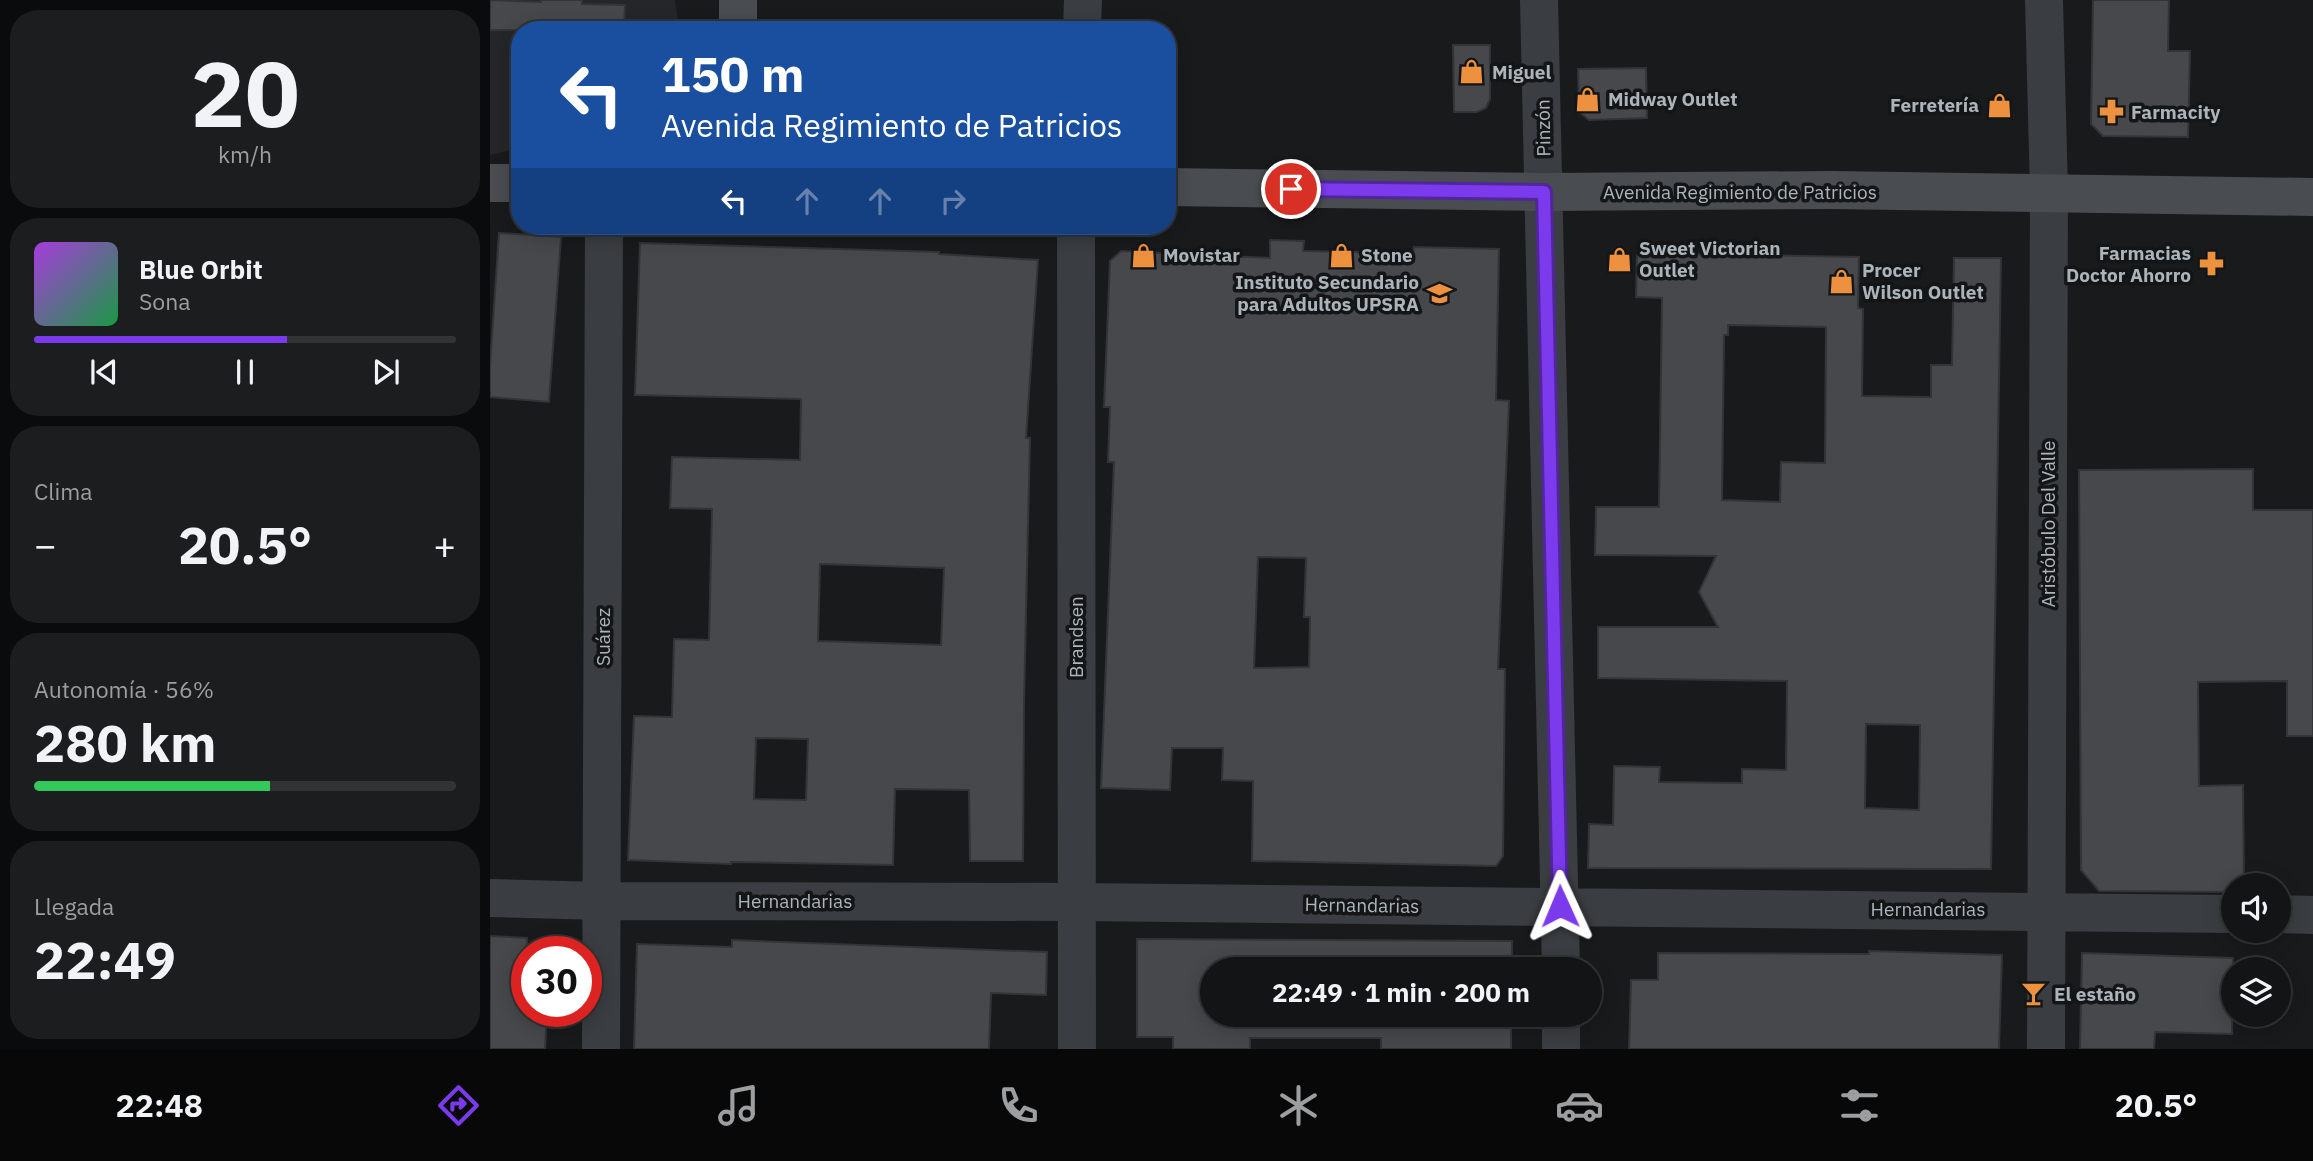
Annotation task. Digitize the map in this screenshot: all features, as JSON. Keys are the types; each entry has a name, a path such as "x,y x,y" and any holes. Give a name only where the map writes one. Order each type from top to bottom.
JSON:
{"main road":[{"path":"738,0 738,21"},
{"path":"490,183 511,183"},
{"name":"Avenida Regimiento de Patricios","path":"1176,187 1544,192 1832,190 2313,197"}],"street":[{"path":"1082,21 1083,0"},
{"name":"Pinzón","path":"1539,0 1561,957"},
{"name":"Aristóbulo Del Valle","path":"2043,0 2049,192 2046,1049"},
{"name":"Suárez","path":"601,1049 604,235"},
{"name":"Brandsen","path":"1076,235 1077,1049"},
{"name":"Hernandarias","path":"490,898 602,901 2046,910 2221,914"},
{"path":"2291,914 2313,915"},
{"path":"1561,1027 1561,1049"}],"shaded area":[{"path":"490,0 675,0 678,21 511,21 511,150 490,155"}],"building":[{"path":"490,0 582,0 582,4 625,5 624,21 511,21 511,30 490,30"},
{"path":"2093,0 2169,0 2168,51 2190,51 2188,137 2103,136 2091,124"},
{"name":"Miguel","path":"1453,45 1490,45 1490,99 1486,108 1477,112 1454,112"},
{"path":"1646,68 1647,118 1589,120 1579,112 1578,69"},
{"path":"499,233 561,237 549,402 490,397"},
{"path":"1270,240 1304,241 1303,251 1413,253 1414,247 1499,249 1496,400 1509,401 1498,669 1505,669 1503,856 1496,866 1252,861 1253,781 1222,780 1223,748 1172,748 1170,790 1101,788 1114,462 1108,462 1110,407 1104,407 1110,261 1121,251 1270,258","holes":["1258,557 1306,558 1304,617 1310,617 1309,667 1254,668"]},
{"path":"640,243 939,252 1038,260 1026,438 1030,438 1023,861 970,861 969,790 895,789 893,865 628,860 634,716 672,717 674,639 709,640 712,509 670,508 672,457 800,460 801,399 635,395","holes":["820,564 944,568 941,645 818,641","756,738 808,739 806,800 754,799"]},
{"path":"1637,253 1859,257 1858,308 1863,309 1862,396 1931,397 1931,365 1952,365 1954,258 2001,258 1991,869 1588,868 1589,824 1613,825 1614,766 1660,767 1659,782 1742,783 1742,769 1786,770 1787,681 1598,678 1598,627 1718,627 1699,592 1716,556 1595,555 1596,507 1659,507 1662,298 1636,297","holes":["1728,325 1826,327 1825,463 1781,462 1780,502 1722,500 1724,335 1728,335","1866,724 1920,725 1919,810 1865,808"]},
{"path":"2253,469 2253,510 2313,510 2313,736 2287,736 2287,681 2198,682 2199,786 2243,785 2244,873 2221,873 2221,892 2099,891 2081,870 2079,470"},
{"path":"490,936 511,937 511,1027 546,1027 545,1049 490,1049"},
{"path":"1137,939 1512,941 1512,957 1200,957 1200,1027 1511,1027 1511,1049 1381,1049 1381,1038 1250,1038 1250,1049 1173,1049 1173,1037 1137,1037"},
{"path":"732,940 1047,952 1046,995 991,993 989,1049 634,1049 637,944 732,947"},
{"path":"1869,951 2002,955 1999,1049 1629,1049 1631,980 1658,980 1658,953 1869,954"},
{"path":"2082,953 2221,958 2221,1027 2232,1027 2232,1034 2155,1032 2154,1049 2080,1049"}],"place":[{"name":"Miguel","path":"1472,72"},
{"name":"Midway Outlet","path":"1588,99"},
{"name":"Ferretería","path":"1999,105"},
{"name":"Farmacity","path":"2111,112"},
{"name":"Movistar","path":"1143,255"},
{"name":"Stone","path":"1341,255"},
{"name":"Sweet Victorian Outlet","path":"1619,259"},
{"name":"Farmacias Doctor Ahorro","path":"2211,264"},
{"name":"Procer Wilson Outlet","path":"1842,281"},
{"name":"Instituto Secundario para Adultos UPSRA","path":"1439,293"},
{"name":"El estaño","path":"2034,994"}],"route":[{"path":"1291,189 1544,192 1560,906"}]}
